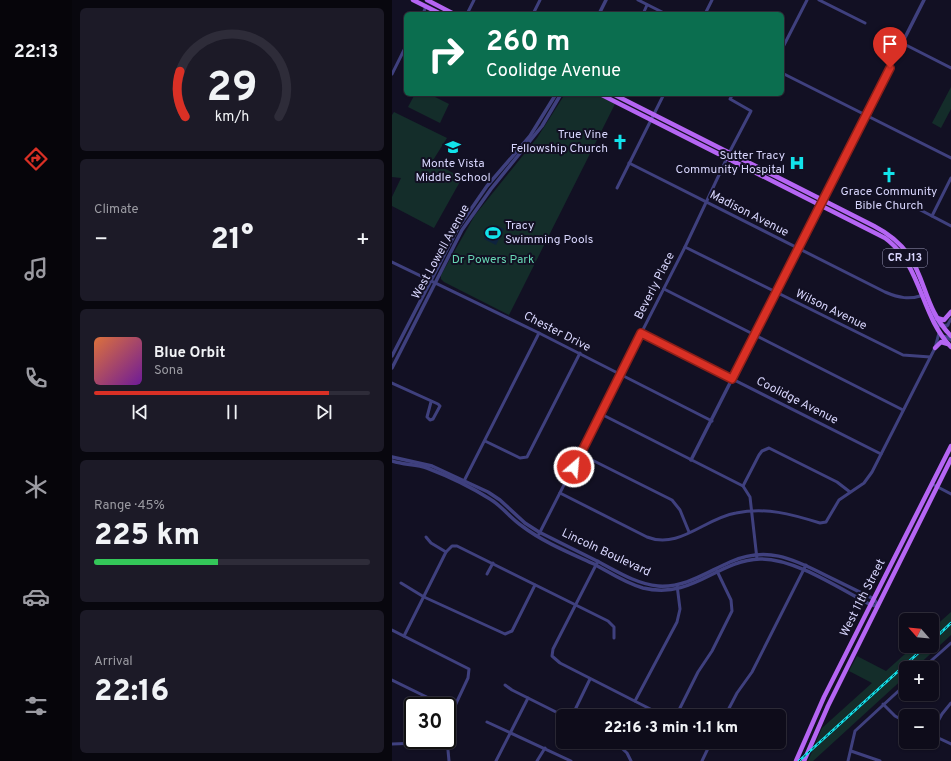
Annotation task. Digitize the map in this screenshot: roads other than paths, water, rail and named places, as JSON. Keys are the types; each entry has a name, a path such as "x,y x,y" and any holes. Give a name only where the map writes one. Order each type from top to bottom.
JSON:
{"main road":[{"path":"413,0 437,12"},
{"path":"428,1 450,12"},
{"name":"CR J13","path":"604,96 877,234 892,244 910,266 927,309 939,331 940,337 950,344"},
{"name":"CR J13","path":"617,96 880,229 896,239 914,261 938,318 951,336"},
{"path":"938,318 944,320 951,312"},
{"path":"935,348 940,342 950,344"},
{"name":"West 11th Street","path":"796,761 818,709 951,446"},
{"name":"West 11th Street","path":"804,761 825,712 951,459"}],"street":[{"path":"468,12 474,0"},
{"path":"534,12 540,0"},
{"path":"601,12 606,0"},
{"path":"638,0 662,12"},
{"path":"705,12 712,0"},
{"path":"784,45 807,0"},
{"path":"819,0 865,23"},
{"path":"691,460 924,0"},
{"path":"423,12 428,1"},
{"path":"644,12 647,5"},
{"path":"902,43 951,68"},
{"path":"392,74 404,50"},
{"path":"784,74 951,158"},
{"name":"West Lowell Avenue","path":"392,368 458,228 473,204 530,136 555,96"},
{"name":"West Lowell Avenue","path":"392,356 432,281 462,230 477,207 542,126 561,96"},
{"path":"617,188 663,96"},
{"name":"Beverly Place","path":"538,534 664,289 751,111 730,99 732,96"},
{"name":"Madison Avenue","path":"629,164 798,250 897,297 909,299 927,294"},
{"path":"932,216 951,178"},
{"path":"907,204 951,226"},
{"name":"Wilson Avenue","path":"685,247 903,355 930,357"},
{"name":"Chester Drive","path":"392,262 580,353 712,420"},
{"path":"664,289 903,410"},
{"path":"927,309 938,324 945,326 951,318"},
{"path":"464,483 539,333"},
{"name":"Coolidge Avenue","path":"641,333 881,454"},
{"path":"560,493 656,541 668,541 726,515 751,510 785,512 820,523 826,522 839,500 869,478 940,337"},
{"path":"484,441 520,458 527,457 580,353"},
{"path":"392,382 440,406 436,415 430,420 427,417 427,414 431,402"},
{"path":"600,414 743,486 750,497 757,559"},
{"path":"743,486 759,455 762,451 769,448 837,482 850,492"},
{"path":"580,454 672,500 680,510 689,532"},
{"name":"Lincoln Boulevard","path":"392,457 432,466 464,483 500,506 522,527 643,588 655,590 697,583 741,558 756,554 782,556 806,565 874,599"},
{"name":"Lincoln Boulevard","path":"392,461 427,468 464,483"},
{"path":"932,484 951,494"},
{"path":"426,537 431,543 446,552"},
{"path":"404,636 446,552 452,546 464,548 608,621 614,627 614,638"},
{"name":"Lincoln Boulevard","path":"717,571 742,562 757,559 781,561 803,570 871,605 878,606"},
{"path":"487,574 493,563"},
{"path":"596,563 553,649 552,656 555,660 590,679 650,709"},
{"path":"729,709 737,693 752,672 806,565"},
{"path":"680,709 698,672 712,651 732,611 731,600 717,571"},
{"path":"401,583 424,597 505,634 512,631 535,585"},
{"path":"635,701 677,622 680,609 677,587"},
{"path":"874,599 878,606"},
{"path":"392,630 469,670 468,678 456,704"},
{"path":"931,661 951,643"},
{"path":"575,709 590,679"},
{"path":"392,680 426,697"},
{"path":"505,685 556,712"},
{"path":"848,761 855,731 899,690"},
{"path":"496,761 528,698"},
{"path":"939,719 951,703"},
{"path":"883,704 899,718"},
{"path":"487,722 571,761"},
{"path":"939,738 951,744"},
{"path":"392,744 404,743"},
{"path":"537,761 545,748"},
{"path":"448,749 449,761"},
{"path":"623,749 627,753 631,761"},
{"path":"702,761 708,749"},
{"path":"850,751 880,761"}],"water":[{"path":"496,225 504,229 496,245 484,239 488,230 498,235 500,231 494,228"}],"railway":[{"path":"939,634 951,623"},
{"path":"799,761 918,653"}],"place":[{"name":"True Vine Fellowship Church","path":"620,142"},
{"name":"Monte Vista Middle School","path":"453,147"},
{"name":"Sutter Tracy Community Hospital","path":"797,163"},
{"name":"Grace Community Bible Church","path":"889,175"},
{"name":"Tracy Swimming Pools","path":"493,233"}],"park label":[{"name":"Dr Powers Park","path":"493,260"}]}
